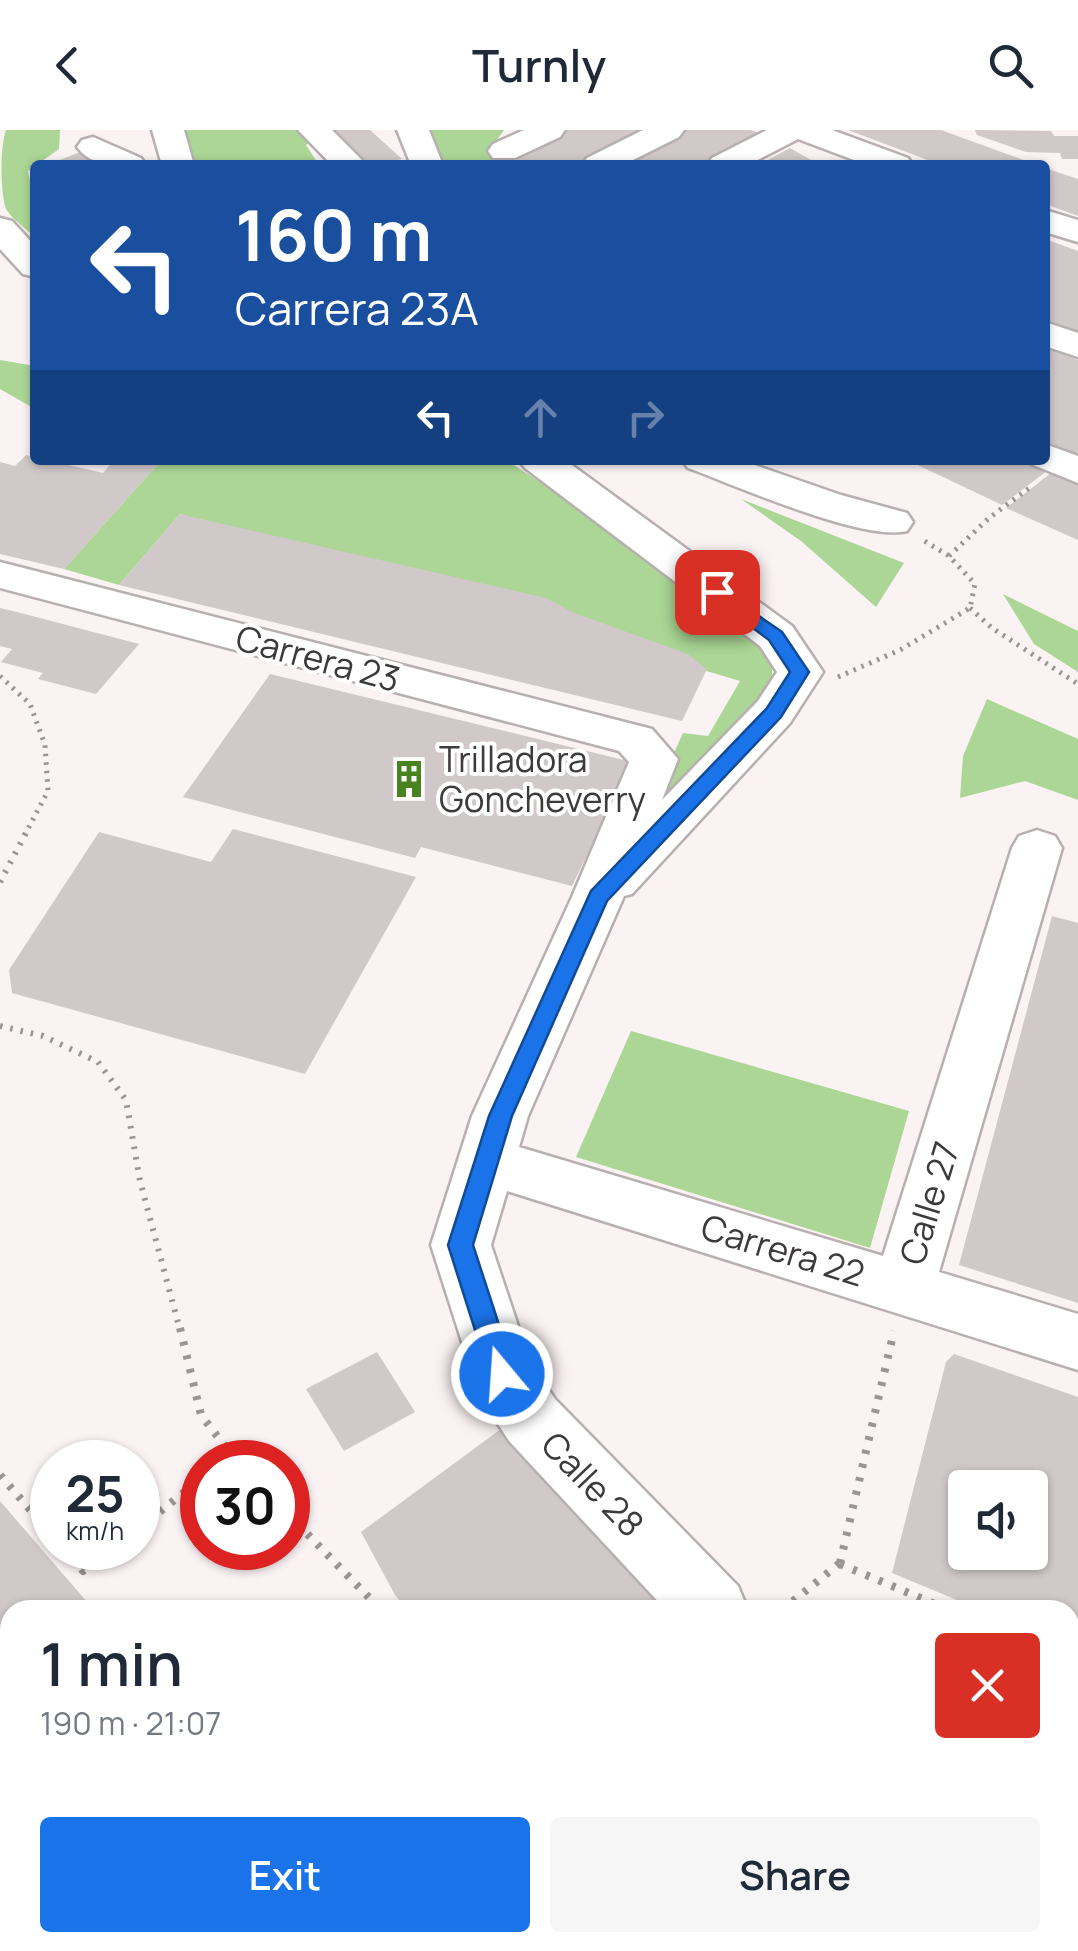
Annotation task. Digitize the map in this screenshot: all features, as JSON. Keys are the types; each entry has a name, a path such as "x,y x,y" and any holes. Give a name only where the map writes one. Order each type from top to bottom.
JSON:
{"street":[{"path":"168,130 177,160"},
{"path":"314,130 346,160"},
{"path":"413,130 425,160"},
{"path":"504,151 549,130"},
{"path":"608,160 668,130"},
{"path":"733,160 791,130"},
{"path":"803,130 878,160"},
{"path":"93,147 120,160"},
{"path":"1050,222 1078,232"},
{"path":"0,228 30,261"},
{"path":"1050,334 1078,346"},
{"path":"547,465 776,636 800,672"},
{"path":"716,465 826,504 892,522"},
{"name":"Carrera 23","path":"0,575 636,740"},
{"name":"Calle 28","path":"598,897 774,712 800,672"},
{"name":"Calle 28","path":"636,740 654,759 598,897 500,1116 460,1245 502,1374 532,1420 703,1600"},
{"name":"Calle 27","path":"904,1286 1037,848"},
{"name":"Carrera 22","path":"486,1162 1078,1342"}],"path":[{"path":"949,556 989,518 1062,464"},
{"path":"800,672 834,678 900,650 970,608 975,584 949,556 892,522"},
{"path":"970,608 992,628 1078,684"},
{"path":"0,676 30,704 45,744 48,791 0,882"},
{"path":"0,1026 43,1036 98,1062 126,1100 140,1181 166,1266 201,1415 217,1440"},
{"name":"Calle 27","path":"840,1564 904,1286"},
{"path":"0,1475 30,1510"},
{"path":"160,1511 180,1496"},
{"path":"310,1536 372,1600"},
{"path":"795,1600 840,1564 926,1600"}],"green space":[{"path":"6,130 60,130 59,149 44,160 30,160 30,233 6,209"},
{"path":"183,130 306,130 314,138 306,145 316,160 195,160"},
{"path":"422,130 504,130 489,151 510,160 421,160"},
{"path":"0,360 30,365 30,406 0,389"},
{"path":"157,465 514,465 624,536 745,629 772,666 772,697 648,826 661,781 683,733 708,736 740,681 180,514 119,585 64,569"},
{"path":"741,499 904,563 876,607 801,541"},
{"path":"1003,594 1078,631 1078,672 1034,644"},
{"path":"987,699 1078,739 1078,800 1025,781 960,798 963,756"},
{"path":"631,1031 909,1111 870,1248 576,1157"}],"building":[{"path":"334,130 370,130 402,159 366,160"},
{"path":"567,130 650,130 589,160 511,157"},
{"path":"685,130 751,130 761,134 710,160 625,160"},
{"path":"848,130 941,130 1023,160 928,160"},
{"path":"975,130 1051,131 1054,136 1078,136 1078,159 1062,159 1060,153 1026,152 977,135"},
{"path":"790,148 811,160 767,160"},
{"path":"80,152 96,160 60,160"},
{"path":"1050,170 1078,179 1078,216 1050,206"},
{"path":"1050,241 1078,251 1078,334 1050,322"},
{"path":"1050,348 1078,360 1078,456 1050,443"},
{"path":"26,455 30,456 30,465 69,465 103,473 110,465 157,465 64,569 0,554 0,462 15,466"},
{"path":"918,465 1034,465 1047,471 1002,505"},
{"path":"1051,473 1078,485 1078,540 1006,508"},
{"path":"180,514 546,598 572,612 688,654 707,669 682,721 119,585"},
{"path":"0,608 139,644 96,694 38,679 43,673 1,662 12,649 0,646"},
{"name":"Trilladora Goncheverry","path":"270,674 632,762 572,886 421,847 415,858 183,797"},
{"path":"233,829 416,877 305,1074 12,993 9,970 99,832 211,862"},
{"path":"1052,916 1078,923 1078,1303 959,1265"},
{"path":"377,1352 415,1412 344,1451 306,1389"},
{"path":"954,1354 1078,1397 1078,1600 957,1600 892,1573 946,1362"},
{"path":"505,1426 669,1600 399,1600 361,1532"},
{"path":"0,1501 30,1536 30,1570 60,1570 85,1600 0,1600"}],"place":[{"name":"Trilladora Goncheverry","path":"409,779"}],"route":[{"path":"502,1374 460,1245 500,1116 598,897 774,712 800,672 776,636 717,592"}]}
